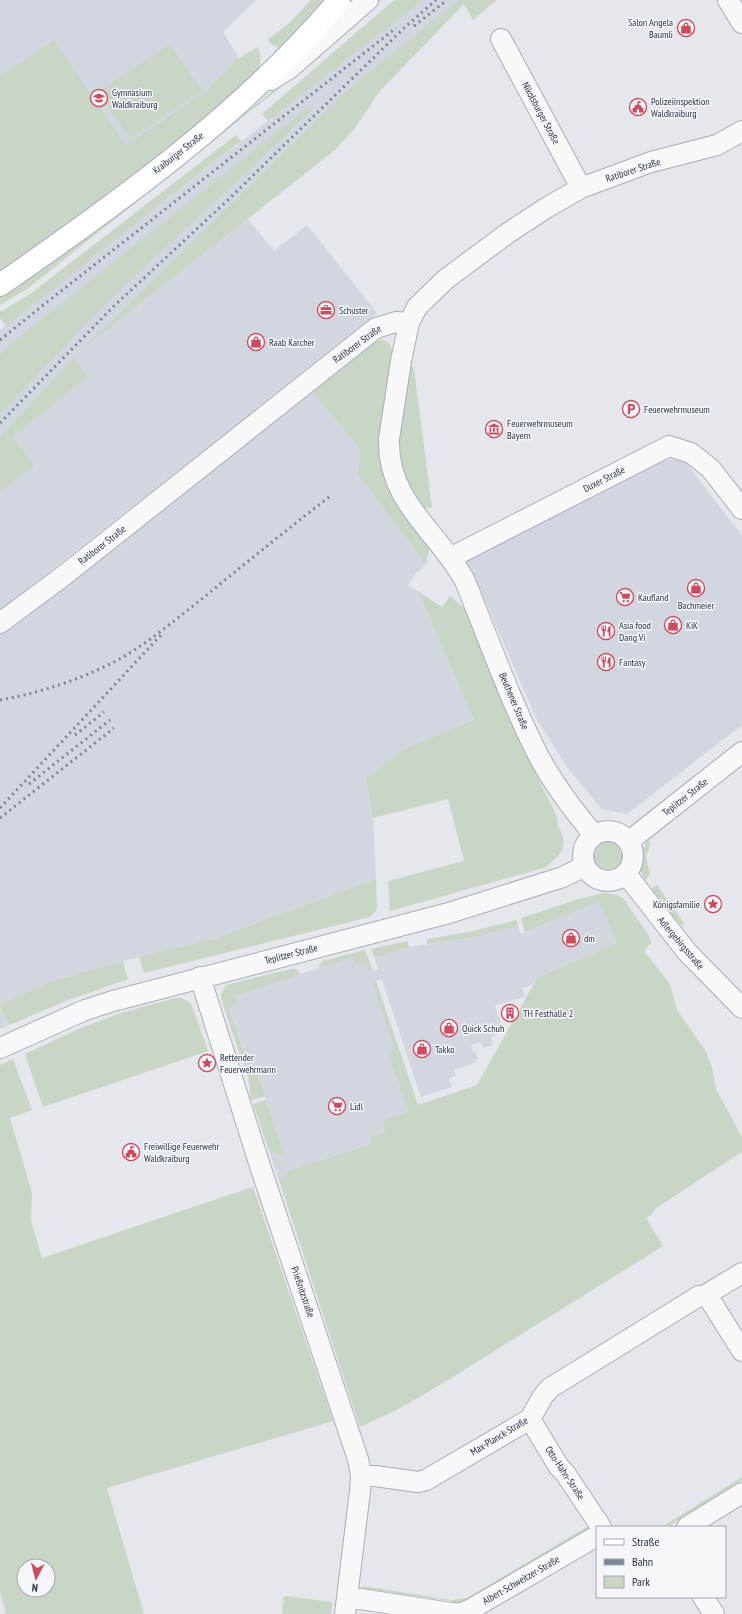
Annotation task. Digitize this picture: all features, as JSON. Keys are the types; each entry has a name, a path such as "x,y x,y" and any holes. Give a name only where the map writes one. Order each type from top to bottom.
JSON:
{"main road":[{"name":"Kraiburger Straße","path":"0,285 49,251 204,133 252,92 318,25 339,0"}],"street":[{"path":"252,92 290,68 368,0"},
{"path":"728,0 742,23"},
{"name":"Nikolsburger Straße","path":"501,39 580,188"},
{"name":"Ratiborer Straße","path":"0,623 62,577 376,328 396,322 410,323 416,307 446,279 508,233 580,188 651,162 717,144 742,131"},
{"name":"Beuthener Straße","path":"410,323 404,347 389,439 390,464 394,476 413,510 450,558 465,581 518,712 537,754 569,804 594,835"},
{"name":"Duxer Straße","path":"450,558 669,446 691,453 711,469 742,508"},
{"name":"Teplitzer Straße","path":"628,842 742,752"},
{"path":"609,831 624,837 628,842 632,851 632,859 626,874 617,879 603,881 594,877 585,866 583,858 584,849 587,842 594,835 600,832 609,831"},
{"name":"Teplitzer Straße","path":"0,1048 85,1010 200,977 455,911 563,877 585,866"},
{"name":"Adlergebirgsstraße","path":"626,874 687,952 742,1008"},
{"name":"Prießnitzstraße","path":"200,977 263,1174 354,1442 358,1459 361,1476 360,1491 346,1606"},
{"name":"Max-Planck-Straße","path":"361,1476 423,1481 530,1419 542,1396 550,1388 742,1273"},
{"path":"702,1296 710,1300 742,1351"},
{"name":"Otto-Hahn-Straße","path":"530,1419 559,1466 600,1526"},
{"path":"689,1526 742,1492"},
{"name":"Albert-Schweitzer-Straße","path":"346,1606 470,1612 596,1537"},
{"path":"704,1598 714,1614"}],"shaded area":[{"name":"Gymnasium Waldkraiburg","path":"0,0 256,0 223,32 239,58 206,92 126,145 0,104"},
{"path":"423,0 458,0 347,90 77,354 248,219 274,251 307,225 377,313 0,611 0,493 35,465 13,437 88,377 73,358 0,436 0,330"},
{"path":"312,391 361,451 357,474 426,564 416,573 408,585 418,591 474,720 402,750 366,779 373,818 376,879 213,939 123,961 49,982 0,1005 0,635 126,539"},
{"path":"657,460 684,460 742,536 742,725 627,814 602,809 569,770 536,718 477,582 465,561"},
{"path":"599,900 617,943 537,978 532,985 522,988 525,997 495,1005 503,1032 494,1035 491,1038 493,1045 483,1048 481,1042 471,1045 473,1052 475,1051 478,1059 476,1062 454,1070 456,1076 449,1078 452,1087 421,1097 382,979 372,983 394,1050 389,1051 408,1112 381,1121 385,1133 371,1144 288,1171 279,1180 269,1151 274,1154 284,1154 256,1071 247,1074 240,1055 244,1053 229,1008 237,1005 234,996 352,957 355,965 365,962 368,972 378,969 375,958 409,947 470,938 518,926 521,934"},
{"path":"0,1008 9,1025 0,1029"}],"green space":[{"path":"311,0 328,0 283,47 274,46 267,40 288,24"},
{"path":"377,0 382,0 296,75 27,289 0,305 0,296 200,149 295,73"},
{"path":"394,0 423,0 268,121 262,114"},
{"path":"458,0 497,0 473,20 464,4 379,92 355,128 335,150 78,353 347,90"},
{"path":"54,40 126,145 205,92 239,58 258,47 260,63 257,72 200,128 0,275 0,76"},
{"path":"170,44 202,91 130,139 98,92"},
{"path":"308,107 311,108 311,111 120,290 0,413 0,355 7,347"},
{"path":"236,135 241,141 6,326 0,318 0,312 30,294"},
{"path":"382,340 391,346 393,352 382,438 430,544 426,564 357,474 361,451 312,391 367,347"},
{"path":"73,358 88,377 13,437 35,465 0,493 0,436"},
{"path":"409,363 414,369 432,508 418,506 408,491 396,452"},
{"path":"418,591 442,607 450,596 472,615 487,654 484,660 492,677 497,679 527,756 557,816 558,824 563,835 563,844 561,853 547,867 390,911 388,881 464,861 448,799 373,818 366,779 402,750 474,720"},
{"path":"649,839 650,845 646,857 650,874 645,881 642,875 640,859 643,849"},
{"path":"605,840 611,840 621,847 624,856 623,862 617,869 611,872 605,872 595,865 592,859 592,853 599,843"},
{"path":"376,879 377,910 370,917 144,973 139,957 213,939"},
{"path":"657,885 684,923 683,927 667,911 650,889"},
{"path":"603,893 618,895 623,898 649,936 651,943 644,951 670,984 677,1010 705,1050 712,1067 716,1089 742,1137 742,1152 656,1208 651,1215 646,1218 663,1246 440,1385 398,1409 360,1427 279,1180 288,1171 371,1144 370,1137 385,1132 381,1121 408,1112 388,1052 394,1049 372,983 376,981 418,1105 477,1085 537,978 617,943 599,901 525,932 521,918 575,900"},
{"path":"517,920 518,926 470,938 427,944 427,939 469,932"},
{"path":"408,941 409,947 375,958 371,949"},
{"path":"365,950 373,971 368,972 365,962 355,965 352,957 319,968 319,965 323,961"},
{"path":"123,961 128,979 66,1001 9,1025 0,1007 0,1005 49,982"},
{"path":"296,969 301,974 235,996 237,1005 229,1008 244,1053 240,1055 221,999 221,994 226,985"},
{"path":"175,998 181,998 191,1003 208,1051 43,1107 25,1054 78,1029 121,1013"},
{"path":"13,1059 32,1110 10,1118 32,1193 31,1221 42,1258 253,1187 333,1421 107,1488 144,1614 6,1614 0,1592 0,1065"},
{"path":"256,1071 265,1096 251,1100 247,1074"},
{"path":"266,1100 284,1155 280,1156 269,1151 253,1104"},
{"path":"742,1477 742,1480 669,1526 665,1525"},
{"path":"590,1525 589,1529 584,1535 582,1532 468,1599 465,1604 452,1605 452,1601 371,1590 370,1593 363,1590 362,1586 452,1600 467,1598"},
{"path":"284,1596 332,1602 331,1614 282,1614"}],"railway":[{"path":"0,423 115,305 230,198 404,28 436,0"},
{"path":"414,26 447,0"},
{"path":"0,340 396,28"},
{"path":"0,700 29,694 71,681 125,656 150,640 329,497"},
{"path":"0,808 161,635"},
{"path":"75,735 104,712"},
{"path":"29,784 110,720"},
{"path":"0,818 114,728"}],"place":[{"name":"Salon Angela Baumli","path":"686,28"},
{"name":"Gymnasium Waldkraiburg","path":"99,98"},
{"name":"Polizeiinspektion Waldkraiburg","path":"638,107"},
{"name":"Schuster","path":"326,310"},
{"name":"Raab Karcher","path":"256,342"},
{"name":"Feuerwehrmuseum","path":"631,409"},
{"name":"Feuerwehrmuseum Bayern","path":"494,429"},
{"name":"Bachmeier","path":"696,588"},
{"name":"Kaufland","path":"625,597"},
{"name":"KiK","path":"673,625"},
{"name":"Asia food Dang Vi","path":"606,631"},
{"name":"Fantasy","path":"606,662"},
{"name":"Königsfamilie","path":"713,904"},
{"name":"dm","path":"571,938"},
{"name":"TH Festhalle 2","path":"510,1013"},
{"name":"Quick Schuh","path":"449,1028"},
{"name":"Takko","path":"422,1049"},
{"name":"Rettender Feuerwehrmann","path":"207,1063"},
{"name":"Lidl","path":"337,1106"},
{"name":"Freiwillige Feuerwehr Waldkraiburg","path":"131,1152"}]}
